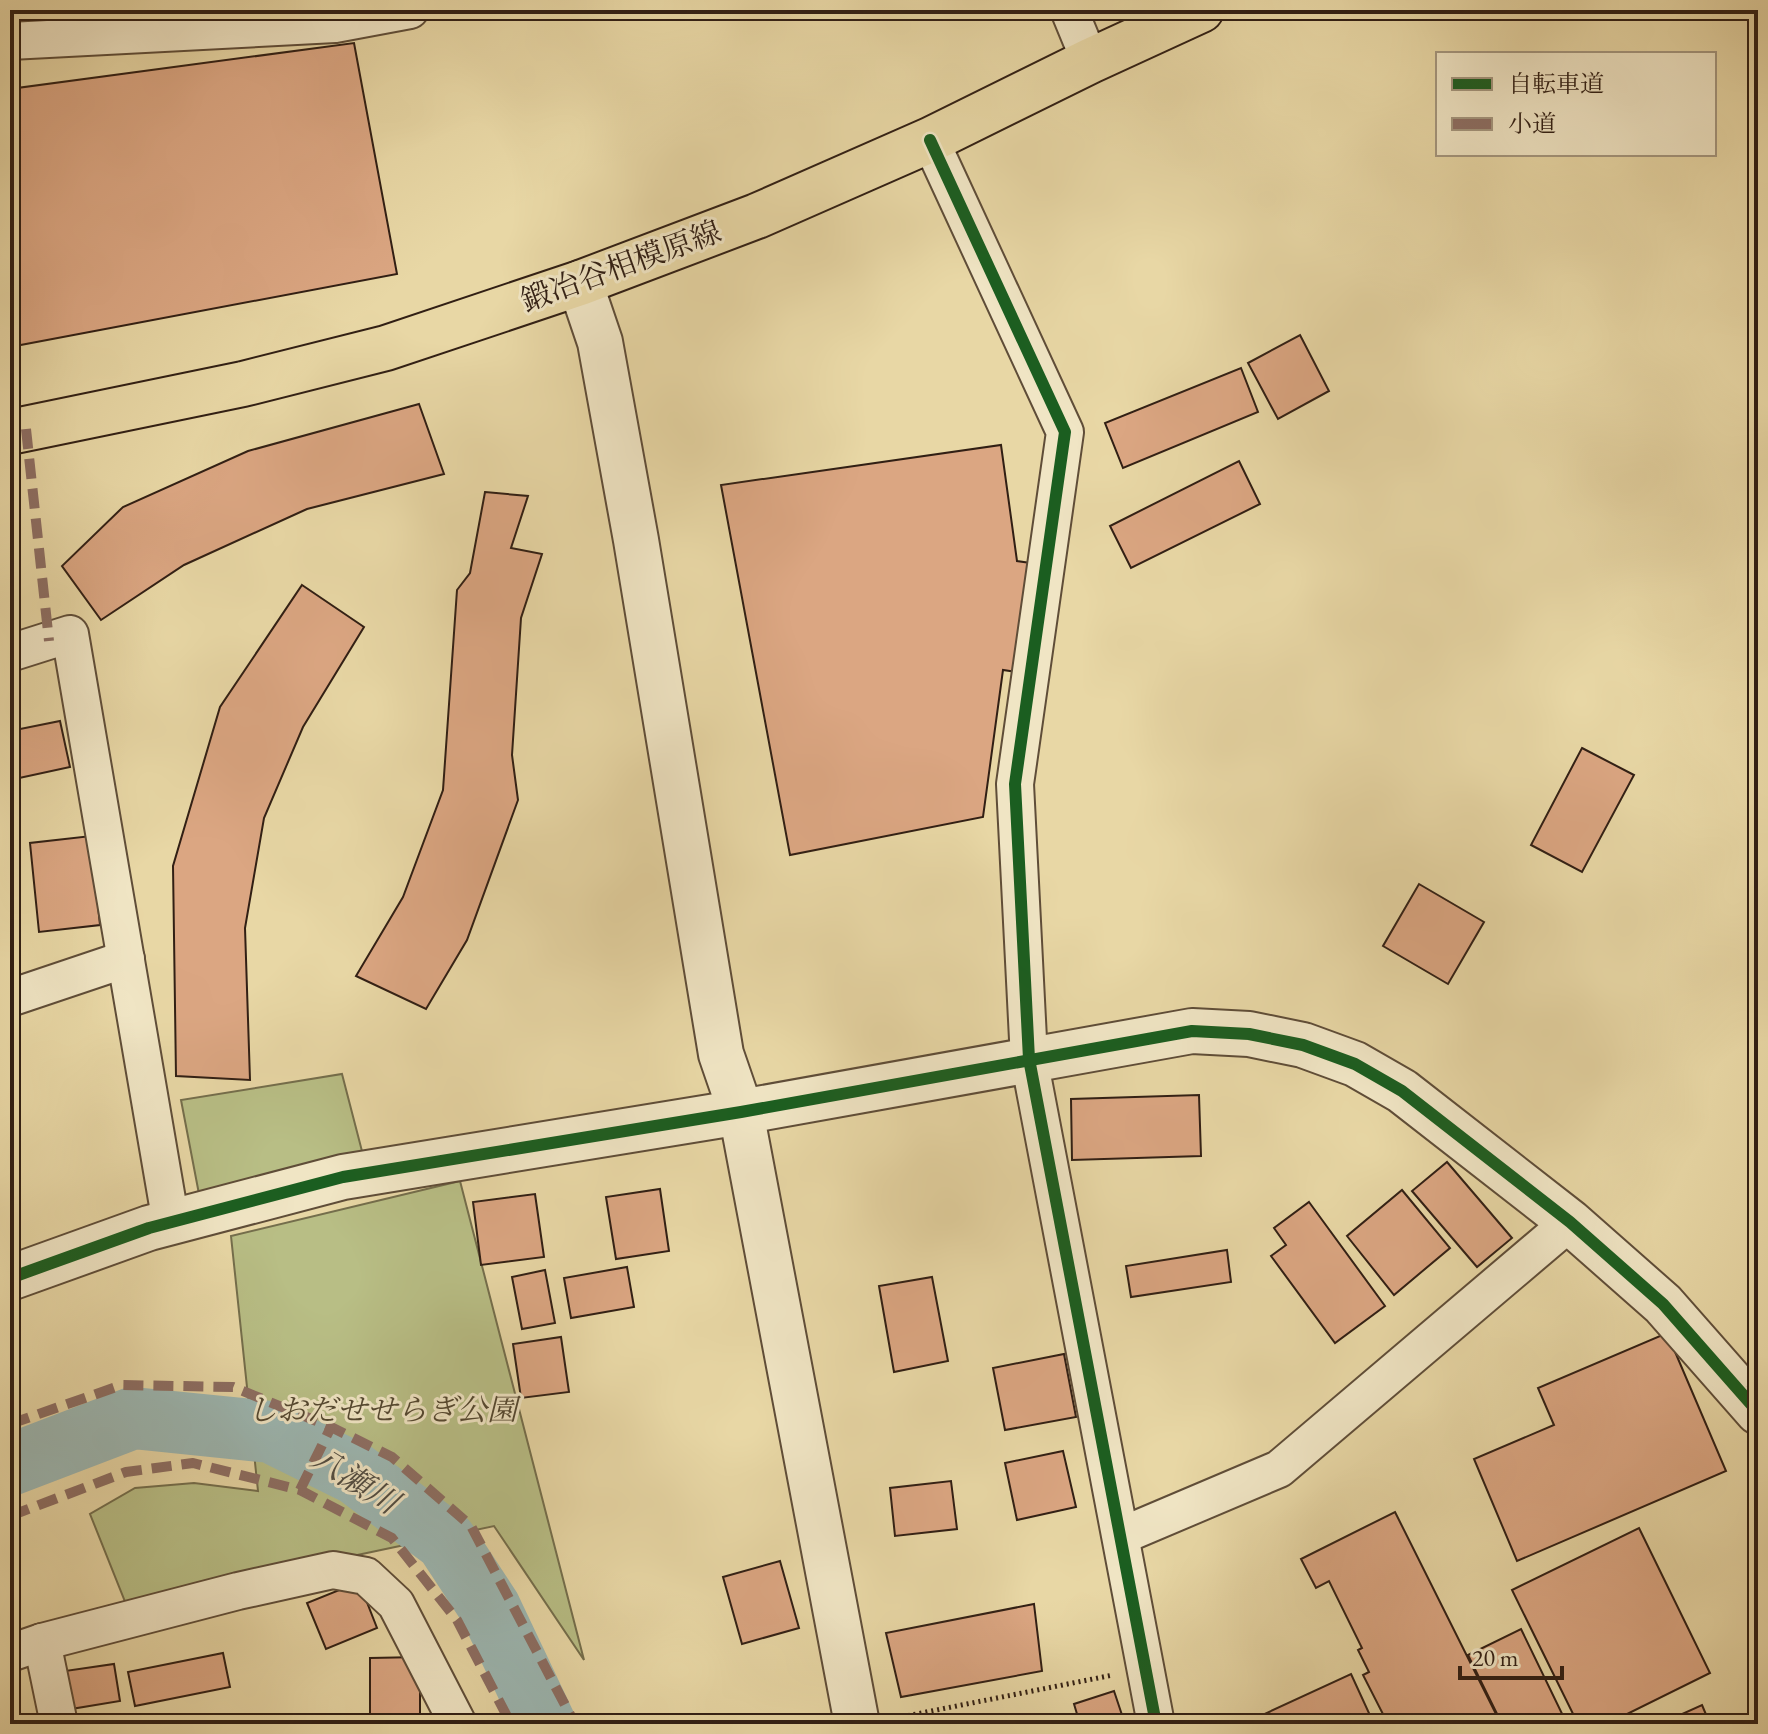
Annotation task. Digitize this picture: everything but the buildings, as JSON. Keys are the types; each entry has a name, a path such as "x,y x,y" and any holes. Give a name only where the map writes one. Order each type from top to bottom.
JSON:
{"main road":[{"name":"鍛冶谷相模原線","path":"10,432 243,384 386,348 580,283 757,216 930,140 1201,10"}],"street":[{"path":"10,41 335,24 410,10"},
{"path":"1069,10 1090,61"},
{"path":"930,140 1065,432 1015,784 1029,1059 1156,1724"},
{"path":"580,283 600,342 721,1054 741,1112 870,1722"},
{"path":"10,653 70,634 171,1223"},
{"path":"10,998 126,959"},
{"path":"10,1278 171,1223 343,1177 741,1112 1192,1031 1249,1034 1303,1045 1355,1064 1402,1091 1570,1222 1663,1304 1758,1412"},
{"path":"1121,1536 1279,1469 1570,1222"},
{"path":"59,1724 26,1648 238,1591 333,1570 366,1576 396,1604 458,1724"}],"path":[{"path":"870,1722 1146,1668"}],"green space":[{"path":"10,10 111,10 10,26"},
{"path":"342,1074 363,1155 199,1194 181,1100"},
{"name":"しおだせせらぎ公園","path":"460,1181 584,1660 494,1526 126,1604 90,1514 135,1488 194,1483 258,1491 231,1236"}],"waterway":[{"name":"八瀬川","path":"10,1465 133,1418 271,1432 356,1474 446,1541 490,1608 545,1724"}],"marked path":[{"path":"26,429 49,641"},
{"path":"1744,1395 1758,1383"},
{"path":"10,1424 122,1385 233,1387 331,1427 392,1457 471,1526 575,1724"},
{"path":"300,1490 331,1427"},
{"path":"10,1516 126,1472 193,1463 300,1490 392,1538 457,1620 511,1724"}],"cycle path":[{"path":"930,140 1065,432 1015,784 1029,1059 1156,1724"},
{"path":"10,1278 149,1228 343,1177 741,1112 1192,1031 1249,1034 1303,1045 1355,1064 1402,1091 1570,1222 1663,1304 1758,1412"}]}
